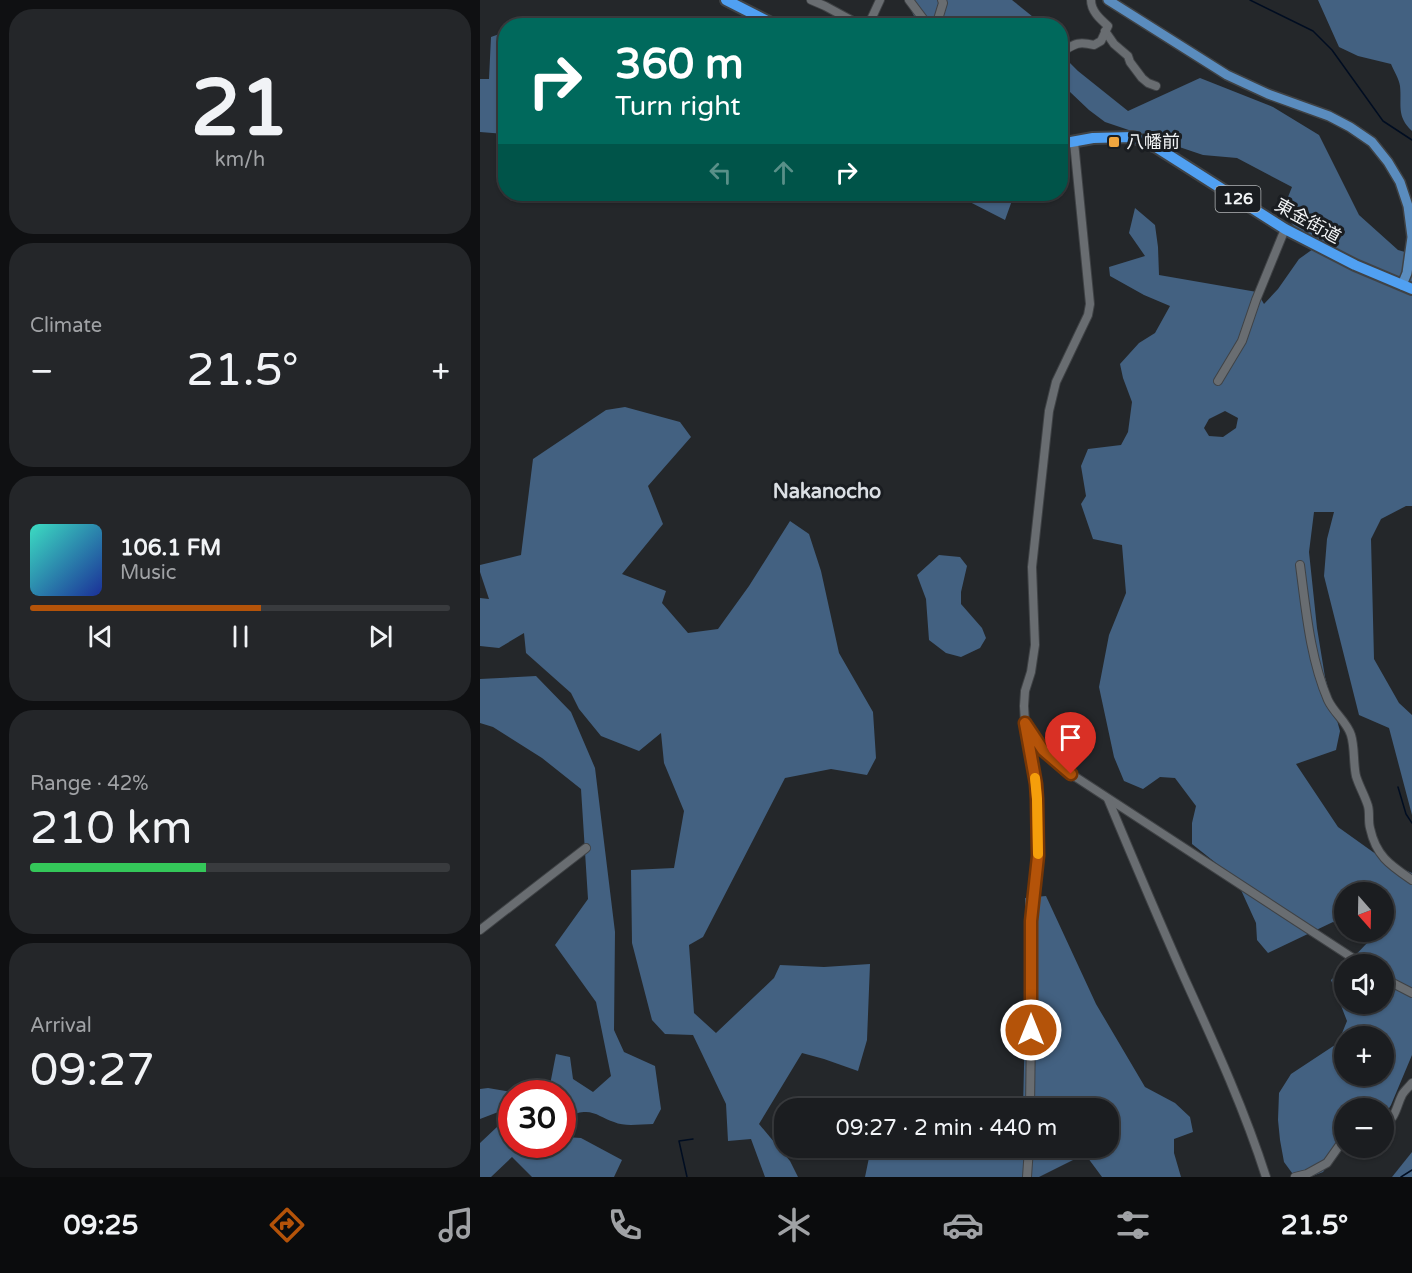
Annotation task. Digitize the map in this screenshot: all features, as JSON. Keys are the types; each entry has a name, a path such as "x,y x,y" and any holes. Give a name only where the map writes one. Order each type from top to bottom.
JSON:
{"highway":[{"path":"726,0 761,18"},
{"name":"東金街道","path":"1068,143 1107,137 1133,137 1156,147 1285,229 1355,265 1407,287"}],"main road":[{"path":"1108,0 1227,75 1268,94 1308,107 1350,127 1372,142 1400,182 1408,206 1412,237 1407,287"}],"street":[{"path":"811,0 847,18"},
{"path":"872,18 880,0"},
{"path":"909,0 922,18"},
{"path":"937,18 942,0"},
{"path":"1068,48 1082,42 1094,45 1101,40 1108,26 1093,9 1091,0"},
{"path":"1105,31 1114,44 1128,56 1142,78 1156,86"},
{"path":"1029,1098 1031,921 1038,856 1036,784 1025,723 1025,691 1031,672 1035,645 1032,567 1049,411 1056,382 1088,315 1090,304 1074,142"},
{"path":"1218,381 1242,341 1285,229"},
{"path":"1300,565 1309,629 1319,674 1336,715 1350,731 1356,775 1369,808 1369,827 1375,847 1390,865 1412,880"},
{"path":"1025,723 1043,750 1071,774 1347,954"},
{"path":"1108,798 1224,1067 1266,1177"},
{"path":"480,930 586,848"},
{"path":"1394,984 1412,993"},
{"path":"1394,1115 1402,1094 1412,1083"},
{"path":"1295,1177 1307,1174 1327,1163 1334,1153"},
{"path":"1027,1177 1028,1158"}],"shaded area":[{"path":"906,0 1012,0 1034,18 918,18 914,16"},
{"path":"1318,0 1412,0 1412,131 1402,115 1399,83 1391,64 1358,56 1339,47"},
{"path":"498,34 498,133 480,132 480,79 489,79 491,37"},
{"path":"1068,61 1128,111 1200,78 1273,107 1319,135 1359,215 1398,250 1412,254 1412,506 1406,506 1381,519 1371,539 1374,659 1399,703 1412,715 1412,815 1389,728 1359,715 1324,576 1327,539 1334,512 1314,512 1309,552 1325,677 1340,731 1336,750 1296,764 1338,827 1387,862 1412,873 1412,1055 1394,1098 1334,1098 1334,1157 1323,1172 1310,1177 1295,1177 1284,1162 1278,1120 1279,1093 1291,1074 1334,1046 1334,1086 1394,1086 1394,1026 1345,1026 1347,1021 1344,1014 1394,1014 1394,954 1357,954 1368,942 1394,942 1394,882 1334,882 1334,923 1268,953 1257,940 1256,923 1236,879 1192,844 1192,823 1196,806 1175,778 1160,777 1143,789 1124,781 1114,757 1099,687 1109,635 1126,593 1122,545 1093,539 1081,504 1086,496 1081,466 1088,449 1121,445 1128,432 1132,402 1120,364 1139,343 1155,333 1170,306 1110,276 1109,267 1145,256 1129,233 1135,208 1155,225 1159,275 1257,292 1264,304 1278,289 1299,259 1313,249 1282,212 1292,187 1237,158 1203,155 1105,122 1068,91","holes":["1225,411 1238,418 1236,428 1223,437 1209,436 1204,428 1209,419"]},
{"path":"968,201 1012,201 1005,220"},
{"path":"625,407 680,422 691,437 648,486 663,524 622,574 666,591 662,603 688,633 718,629 749,586 790,521 809,534 821,571 839,653 873,712 876,758 867,775 831,769 785,778 703,937 689,945 694,1013 716,1033 774,978 780,965 824,967 870,964 867,1040 858,1071 802,1053 759,1124 774,1142 774,1158 787,1158 798,1177 765,1177 751,1139 728,1141 726,1104 693,1035 665,1034 652,1020 632,943 631,870 674,868 684,811 664,763 661,733 639,751 601,736 579,709 571,693 526,653 524,633 499,648 480,646 480,598 489,599 480,565 521,555 533,459 606,410"},
{"path":"939,555 960,557 967,566 961,592 961,604 982,628 986,638 980,648 961,657 946,653 929,640 926,599 917,575"},
{"path":"536,676 571,712 595,768 615,932 614,1030 624,1052 655,1066 661,1109 653,1124 623,1124 590,1112 576,1114 576,1081 593,1092 611,1076 596,1002 555,945 588,899 581,789 542,758 493,727 480,723 480,679"},
{"path":"1046,896 1096,1004 1145,1087 1175,1103 1190,1117 1193,1132 1174,1139 1174,1153 1181,1177 1102,1177 1088,1158 1119,1158 1119,1098 1023,1098 1025,898"},
{"path":"556,1054 570,1057 575,1080 551,1080"},
{"path":"480,1089 498,1090 498,1112 480,1119"},
{"path":"498,1126 498,1158 511,1158 491,1177 480,1177 480,1143"},
{"path":"576,1138 581,1138 622,1160 614,1177 532,1177 513,1158 576,1158"},
{"path":"1412,1152 1412,1177 1392,1177"},
{"path":"869,1158 1077,1158 1039,1177 865,1177"}],"waterway":[{"path":"1250,0 1313,31 1332,50 1383,121 1412,140"},
{"path":"1398,787 1406,814 1412,823"},
{"path":"687,1177 679,1141 693,1139"},
{"path":"1401,1177 1412,1170"}],"slow traffic":[{"path":"1035,778 1038,854"}],"place":[{"name":"八幡前","path":"1114,142"}],"district":[{"name":"Nakanocho","path":"827,492"}],"route":[{"path":"1031,1030 1031,921 1038,856 1037,799 1025,723 1043,750 1071,774"}]}
